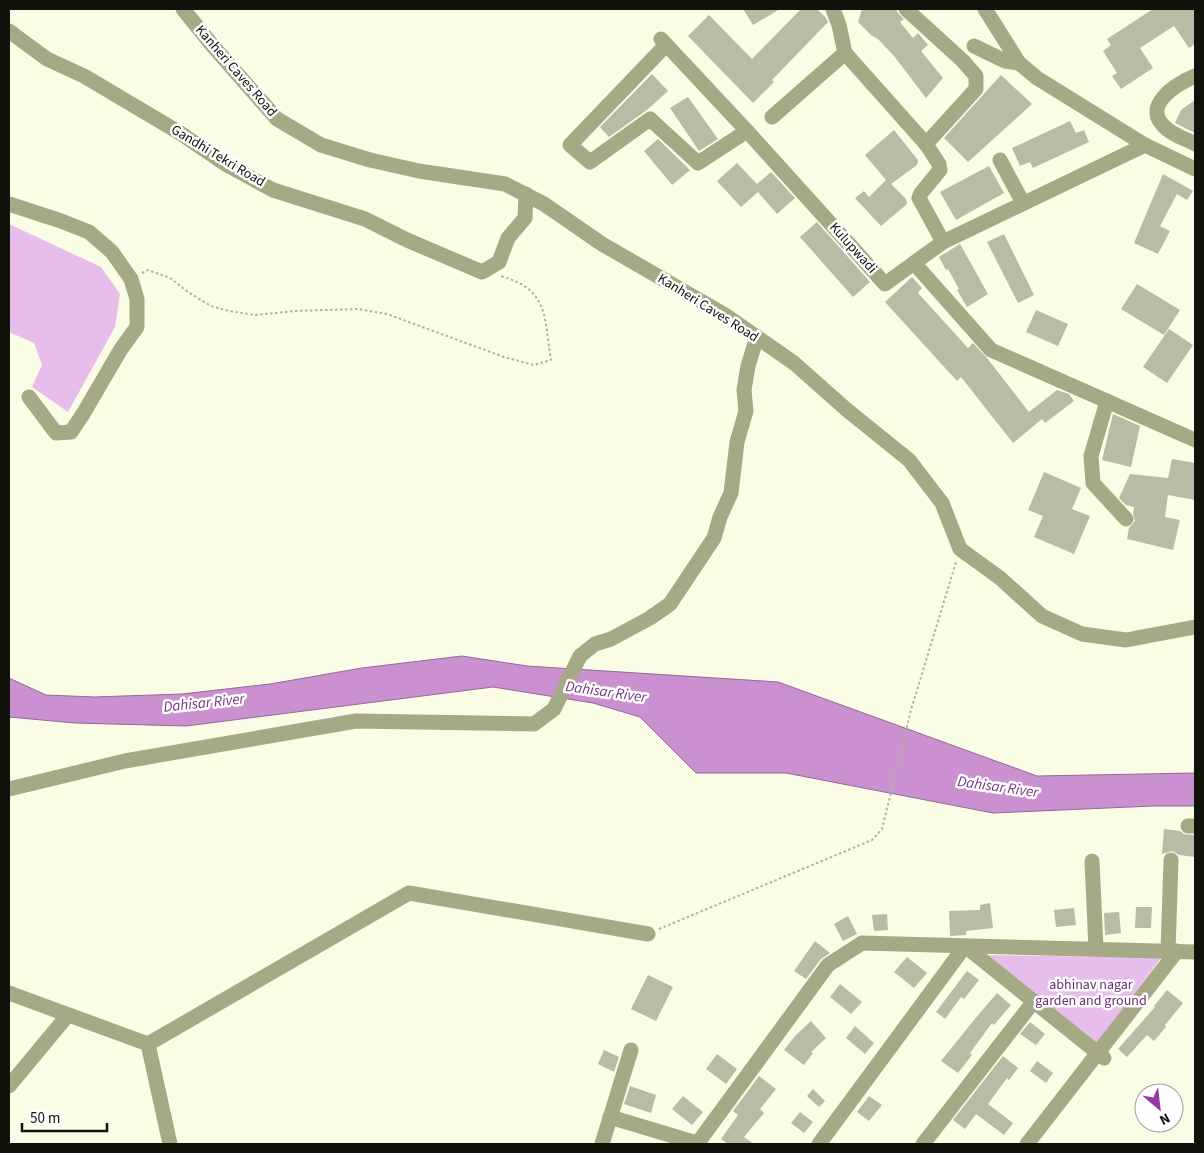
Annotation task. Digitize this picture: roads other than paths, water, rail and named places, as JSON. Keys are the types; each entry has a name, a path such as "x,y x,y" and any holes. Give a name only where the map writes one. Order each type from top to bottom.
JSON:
{"street":[{"name":"Kanheri Caves Road","path":"183,9 277,119 321,145 370,160 420,171 505,184 544,204 602,244 725,315 794,363 908,460 942,503 960,548 1000,578 1042,616 1082,634 1126,640 1195,627"},
{"path":"833,9 845,54 926,144 939,164 940,170 919,198 943,242"},
{"path":"906,9 964,61 976,76 976,89 926,144"},
{"path":"984,9 1019,63 1037,78 1146,144 1195,169"},
{"name":"Gandhi Tekri Road","path":"9,31 47,60 84,76 227,165 273,190 365,219 407,240 482,272 499,262 508,238 525,218 526,194"},
{"name":"Kulupwadi","path":"748,131 698,163 650,119 590,162 570,145 664,42 748,131 885,284 943,242 1146,144"},
{"path":"974,46 1005,60 1019,63"},
{"path":"772,117 845,54"},
{"path":"1195,76 1168,91 1159,104 1158,113 1159,122 1168,130 1195,144"},
{"path":"1167,113 1168,130"},
{"path":"1000,160 1023,203"},
{"path":"9,204 89,232 112,252 131,279 138,299 137,327 120,349 71,432 56,433 28,397"},
{"path":"914,263 992,350 1195,440"},
{"path":"9,788 125,761 356,722 534,724 554,709 580,656 595,644 611,639 650,618 670,604 714,538 731,493 737,442 746,410 744,390 748,366 757,337"},
{"path":"1107,401 1091,456 1093,483 1126,518"},
{"path":"1027,1144 1060,1108 1181,951 1172,860"},
{"path":"1092,861 1096,949"},
{"path":"9,993 148,1044 409,893 648,934"},
{"path":"610,1118 699,1144 828,965 862,943 1181,951"},
{"path":"965,946 1101,1056"},
{"path":"818,1144 965,946"},
{"path":"923,1144 1034,1002"},
{"path":"9,1086 68,1015"},
{"path":"148,1044 170,1144"},
{"path":"602,1144 631,1050"},
{"path":"1038,1144 1060,1108"}],"water":[{"name":"Dahisar River","path":"462,656 527,666 778,682 1037,776 1195,773 1195,806 993,813 786,773 696,773 640,717 593,703 493,687 186,726 75,723 9,717 9,678 46,695 94,697 182,694 270,684 362,668"}],"park label":[{"name":"abhinav nagar garden and ground","path":"1091,994"}]}
